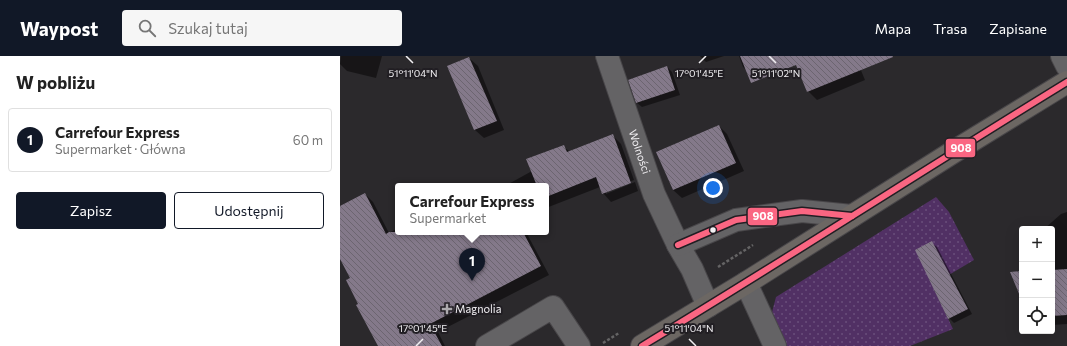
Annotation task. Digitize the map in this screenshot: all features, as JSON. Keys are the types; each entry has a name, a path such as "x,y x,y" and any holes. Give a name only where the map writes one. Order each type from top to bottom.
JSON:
{"main road":[{"path":"642,346 746,283 1067,82"}],"street":[{"name":"Wolności","path":"607,56 654,194 678,245 692,269 708,306"},
{"path":"1062,56 1067,66"},
{"path":"678,245 736,220 802,211 852,216"},
{"path":"746,283 775,346"},
{"path":"487,346 553,307 579,346"}],"shaded area":[{"path":"936,197 949,212 974,260 932,285 953,329 910,346 785,346 771,316 776,297"}],"building":[{"path":"740,56 893,57 807,92 796,65 751,83"},
{"path":"469,57 497,121 474,130 447,66"},
{"path":"667,66 675,90 636,103 628,80"},
{"path":"719,125 736,163 673,190 656,152"},
{"path":"613,134 631,183 602,194 596,177 549,196 549,183 536,183 526,159 564,145 567,152"},
{"path":"365,193 386,234 389,232 395,232 395,235 525,235 541,266 430,324 442,346 378,346 356,305 358,304 346,280 350,278 340,259 340,206"},
{"path":"932,241 968,309 948,319 915,250"},
{"path":"1067,269 1067,315 1055,316 1055,270"},
{"path":"1019,271 1019,294 1010,272"}],"transit line":[{"name":"908","path":"642,346 749,281 1067,82"},
{"name":"908","path":"678,245 736,220 802,211 852,216"}],"place":[{"name":"Carrefour Express","path":"472,281"},
{"name":"Magnolia","path":"447,309"}]}
